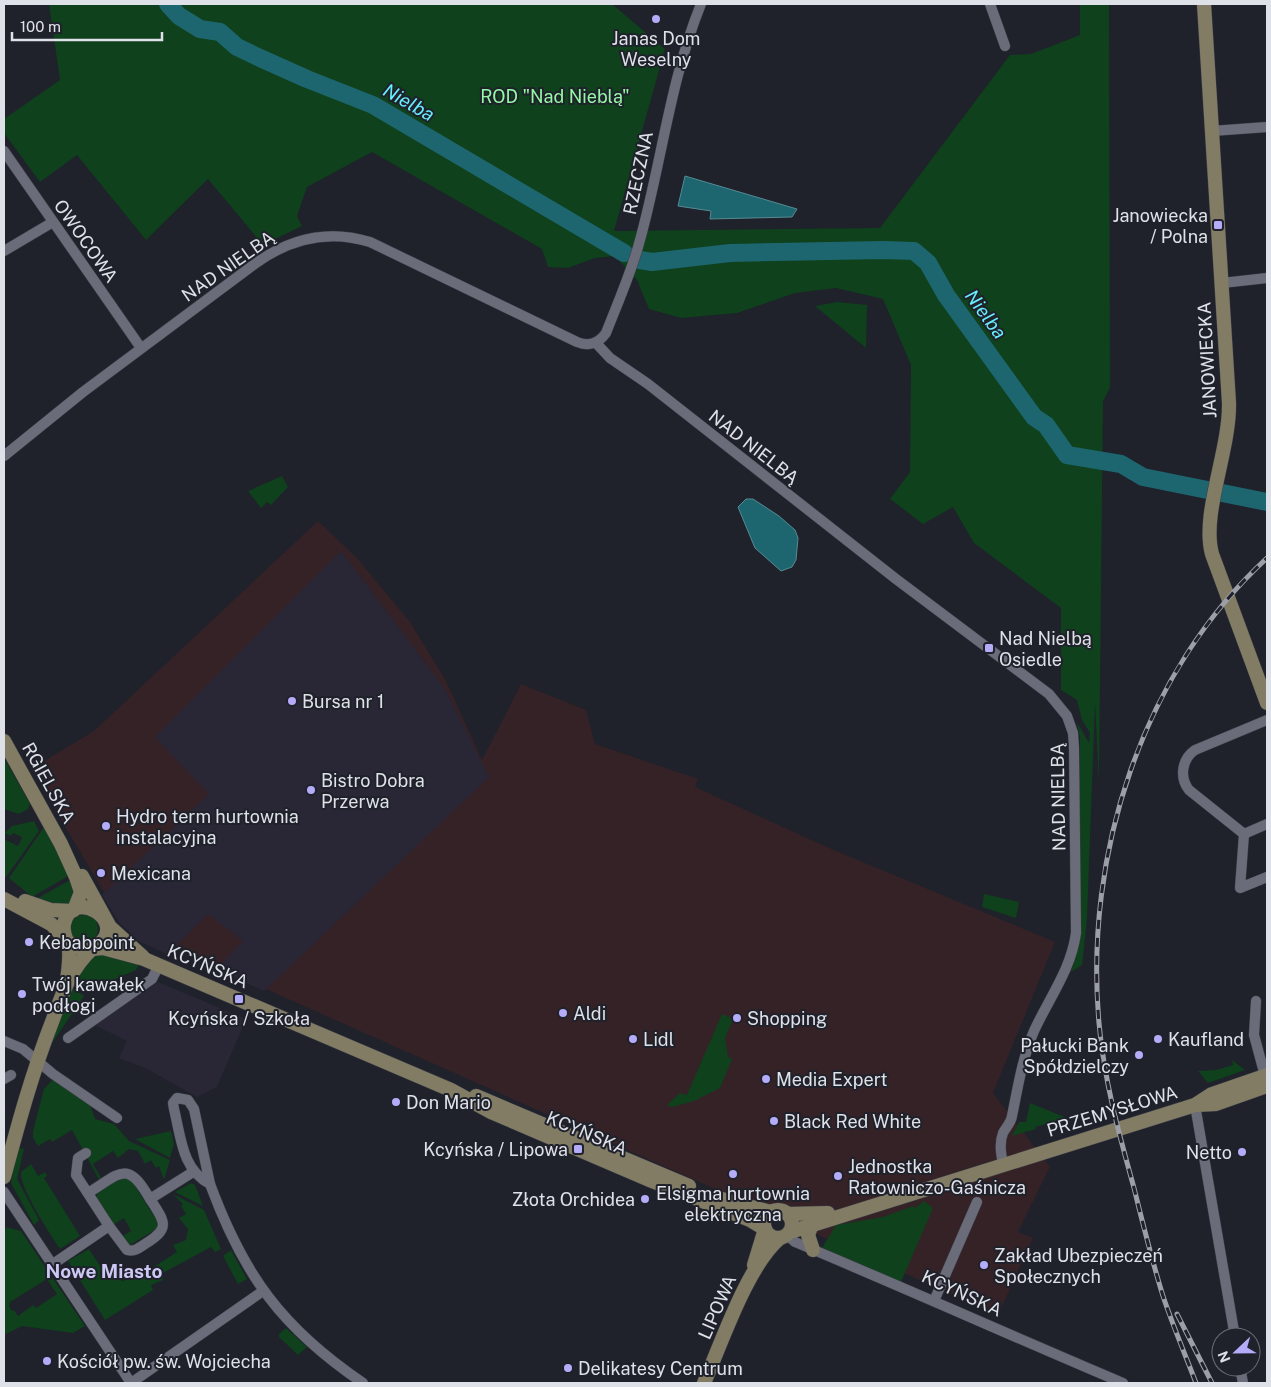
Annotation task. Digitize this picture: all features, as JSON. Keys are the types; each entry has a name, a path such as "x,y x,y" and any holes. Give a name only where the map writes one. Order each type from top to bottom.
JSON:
{"street":[{"name":"RZECZNA","path":"596,343 606,333 640,241 674,83 701,4"},
{"path":"990,4 1005,46"},
{"name":"JANOWIECKA","path":"1204,4 1229,420 1209,529 1210,544 1267,703"},
{"path":"1212,131 1267,127"},
{"name":"OWOCOWA","path":"4,151 141,348"},
{"path":"4,251 53,222"},
{"name":"NAD NIELBĄ","path":"4,456 141,348 270,253 304,239 329,236 352,237 376,244 573,341 585,345 596,343 610,358 648,384 896,579 1024,674 1049,694 1067,716 1074,748 1076,933 1074,950 1069,966 1051,996 1026,1052 1012,1119 1003,1134 1001,1144 1003,1164"},
{"path":"1222,282 1267,278"},
{"path":"1244,834 1189,790 1184,782 1184,764 1188,754 1195,750 1267,720"},
{"name":"RGIELSKA","path":"4,741 61,844 81,875 102,916"},
{"path":"1244,834 1267,824"},
{"path":"1244,834 1240,888 1267,877"},
{"name":"RGIELSKA","path":"61,844 80,885 80,898 73,911"},
{"path":"4,898 51,910 73,911 88,907 97,911 102,916 106,927 105,936 100,944 82,957 67,981 37,1061 4,1177"},
{"path":"4,898 50,924 78,948 92,948"},
{"path":"67,981 69,963 64,924 73,911"},
{"name":"KCYŃSKA","path":"102,916 116,934 136,949 144,959"},
{"name":"KCYŃSKA","path":"92,948 103,948 159,965 451,1090 491,1112 652,1182 750,1220 765,1229"},
{"path":"68,1038 152,979 159,965"},
{"path":"1195,1105 1216,1104 1267,1079 1254,1035 1256,1001"},
{"path":"4,1040 23,1049 118,1118"},
{"name":"KCYŃSKA","path":"451,1090 495,1103 716,1198 771,1212"},
{"path":"210,1184 193,1172 187,1163 174,1109 175,1100 180,1097 188,1100 194,1109 210,1184 238,1252 263,1291 300,1333 363,1383"},
{"name":"PRZEMYSŁOWA","path":"786,1235 843,1213 1195,1105 1233,1327"},
{"path":"86,1153 78,1158 75,1166 76,1175 108,1226 127,1250 136,1250 159,1235 164,1228 162,1219 137,1178 128,1172 120,1173 88,1193"},
{"path":"150,1199 193,1172"},
{"path":"4,1192 131,1383 263,1291"},
{"path":"934,1301 977,1202"},
{"path":"778,1210 788,1214 792,1224 786,1235 769,1235 765,1229 764,1221 771,1212 778,1210"},
{"name":"PRZEMYSŁOWA","path":"788,1214 843,1213"},
{"path":"812,1224 808,1235 813,1250"},
{"path":"53,1264 108,1226"},
{"name":"LIPOWA","path":"704,1383 753,1273 765,1229"},
{"name":"KCYŃSKA","path":"786,1235 795,1242 813,1250 1123,1383"},
{"name":"LIPOWA","path":"753,1273 772,1245 786,1235"}],"shaded area":[{"path":"318,521 357,558 410,622 446,681 482,760 521,684 586,710 595,744 698,779 695,787 829,848 1055,942 993,1093 1050,1167 1018,1232 1033,1238 998,1315 124,926 31,769 94,731"},
{"path":"341,551 445,689 489,777 264,991 233,977 218,975 225,960 243,941 208,914 167,954 138,941 119,922 102,895 209,794 155,737"},
{"path":"158,982 246,1019 217,1087 197,1097 147,1069 119,1058 127,1041 95,1025"}],"green space":[{"name":"ROD \"Nad Nieblą\"","path":"49,4 612,4 665,49 614,231 880,228 1010,55 1031,54 1080,35 1080,4 1109,4 1110,388 1103,401 1099,783 1095,703 1087,919 1082,965 1071,972 1080,942 1080,738 1077,722 1089,743 1090,733 1082,720 1077,700 1061,690 1061,608 974,543 953,507 923,524 890,499 910,472 911,365 883,299 836,288 795,293 737,313 681,318 649,309 637,280 615,256 595,258 568,268 548,267 542,249 372,152 307,187 297,216 302,226 263,245 208,179 146,240 77,155 40,182 4,133 4,119 60,80"},
{"path":"837,302 867,305 866,348 815,306"},
{"path":"282,476 288,487 271,505 267,502 261,508 248,491"},
{"path":"4,758 30,804 28,809 19,814 4,809"},
{"path":"34,821 39,831 6,877 4,876 4,839 18,846 22,837 13,833 11,836 5,833 12,826"},
{"path":"44,827 70,875 32,897 9,878"},
{"path":"72,879 76,887 69,907 34,900"},
{"path":"984,894 1019,902 1016,918 982,907"},
{"path":"84,915 94,919 98,929 94,939 84,943 74,939 70,929 74,919"},
{"path":"100,952 139,964 136,970 90,990 85,989 74,982 82,964"},
{"path":"72,988 84,996 46,1052"},
{"path":"722,1014 733,1019 725,1038 728,1057 732,1059 720,1088 694,1101 672,1107 667,1105 680,1093 687,1095"},
{"path":"1232,1060 1245,1070 1208,1083 1198,1071 1216,1070 1233,1065"},
{"path":"54,1078 90,1105 95,1119 114,1124 129,1141 170,1160 164,1180 159,1166 156,1168 151,1160 145,1164 138,1151 129,1149 118,1158 113,1151 93,1164 104,1183 102,1185 72,1130 52,1142 50,1139 38,1146 33,1138 33,1131 44,1089"},
{"path":"1030,1103 1072,1120 1052,1126 1050,1123 1035,1127 1036,1129 1012,1136 1019,1122 1026,1122"},
{"path":"171,1131 174,1144 170,1158 135,1139"},
{"path":"17,1147 24,1149 17,1179 39,1220 34,1225 11,1183"},
{"path":"31,1164 38,1176 45,1172 47,1176 44,1178 80,1236 60,1249 49,1233 25,1188 21,1172"},
{"path":"125,1177 131,1180 157,1221 158,1228 130,1245 121,1237 131,1231 124,1218 113,1225 97,1200 97,1193 112,1182"},
{"path":"191,1183 195,1185 203,1206 175,1192"},
{"path":"173,1194 204,1210 221,1249 215,1252 211,1247 161,1274 163,1280 151,1285 153,1290 105,1320 68,1261 89,1249 102,1269 106,1268 110,1277 123,1281 137,1274 139,1277 177,1252 173,1245 186,1240 188,1229 179,1218 186,1214 181,1206 183,1204"},
{"path":"924,1201 933,1208 901,1282 822,1248 836,1225 883,1217 913,1206 915,1208"},
{"path":"6,1227 21,1231 85,1326 73,1333 22,1326 4,1335 4,1235","holes":["47,1279 57,1294 36,1308 33,1305 18,1316 9,1306 10,1302"]},
{"path":"231,1250 247,1279 238,1284 223,1256"},
{"path":"286,1328 307,1347 298,1355 279,1337 279,1334"}],"water":[{"path":"685,176 797,209 792,217 710,219 711,211 678,206"},
{"path":"746,499 753,499 779,516 795,530 798,538 796,560 792,567 781,571 755,548 738,507"}],"waterway":[{"name":"Nielba","path":"168,4 179,16 200,29 220,32 237,47 260,58 373,105 624,253"},
{"name":"Nielba","path":"640,260 652,262 730,253 914,251 928,263 946,295 1034,417 1046,425 1067,455 1121,464 1143,477 1267,502"}],"railway":[{"path":"1196,1383 1159,1283 1108,1086 1099,1023 1097,960 1101,896 1113,832 1130,771 1155,711 1186,656 1223,604 1267,558"},
{"path":"1177,1314 1212,1383"}],"place":[{"name":"Janas Dom Weselny","path":"656,19"},
{"name":"Janowiecka / Polna","path":"1218,225"},
{"name":"Nad Nielbą Osiedle","path":"989,648"},
{"name":"Bursa nr 1","path":"292,701"},
{"name":"Bistro Dobra Przerwa","path":"311,790"},
{"name":"Hydro term hurtownia instalacyjna","path":"106,826"},
{"name":"Mexicana","path":"101,873"},
{"name":"Kebabpoint","path":"29,942"},
{"name":"Twój kawałek podłogi","path":"22,994"},
{"name":"Kcyńska / Szkoła","path":"239,999"},
{"name":"Aldi","path":"563,1013"},
{"name":"Shopping","path":"737,1018"},
{"name":"Lidl","path":"633,1039"},
{"name":"Kaufland","path":"1158,1039"},
{"name":"Pałucki Bank Spółdzielczy","path":"1139,1055"},
{"name":"Media Expert","path":"766,1079"},
{"name":"Don Mario","path":"396,1102"},
{"name":"Black Red White","path":"774,1121"},
{"name":"Kcyńska / Lipowa","path":"578,1149"},
{"name":"Netto","path":"1242,1152"},
{"name":"Elsigma hurtownia elektryczna","path":"733,1174"},
{"name":"Jednostka Ratowniczo-Gaśnicza","path":"838,1176"},
{"name":"Złota Orchidea","path":"645,1199"},
{"name":"Zakład Ubezpieczeń Społecznych","path":"984,1265"},
{"name":"Kościół pw. św. Wojciecha","path":"47,1361"},
{"name":"Delikatesy Centrum","path":"568,1368"}],"district":[{"name":"Nowe Miasto","path":"104,1271"}]}
